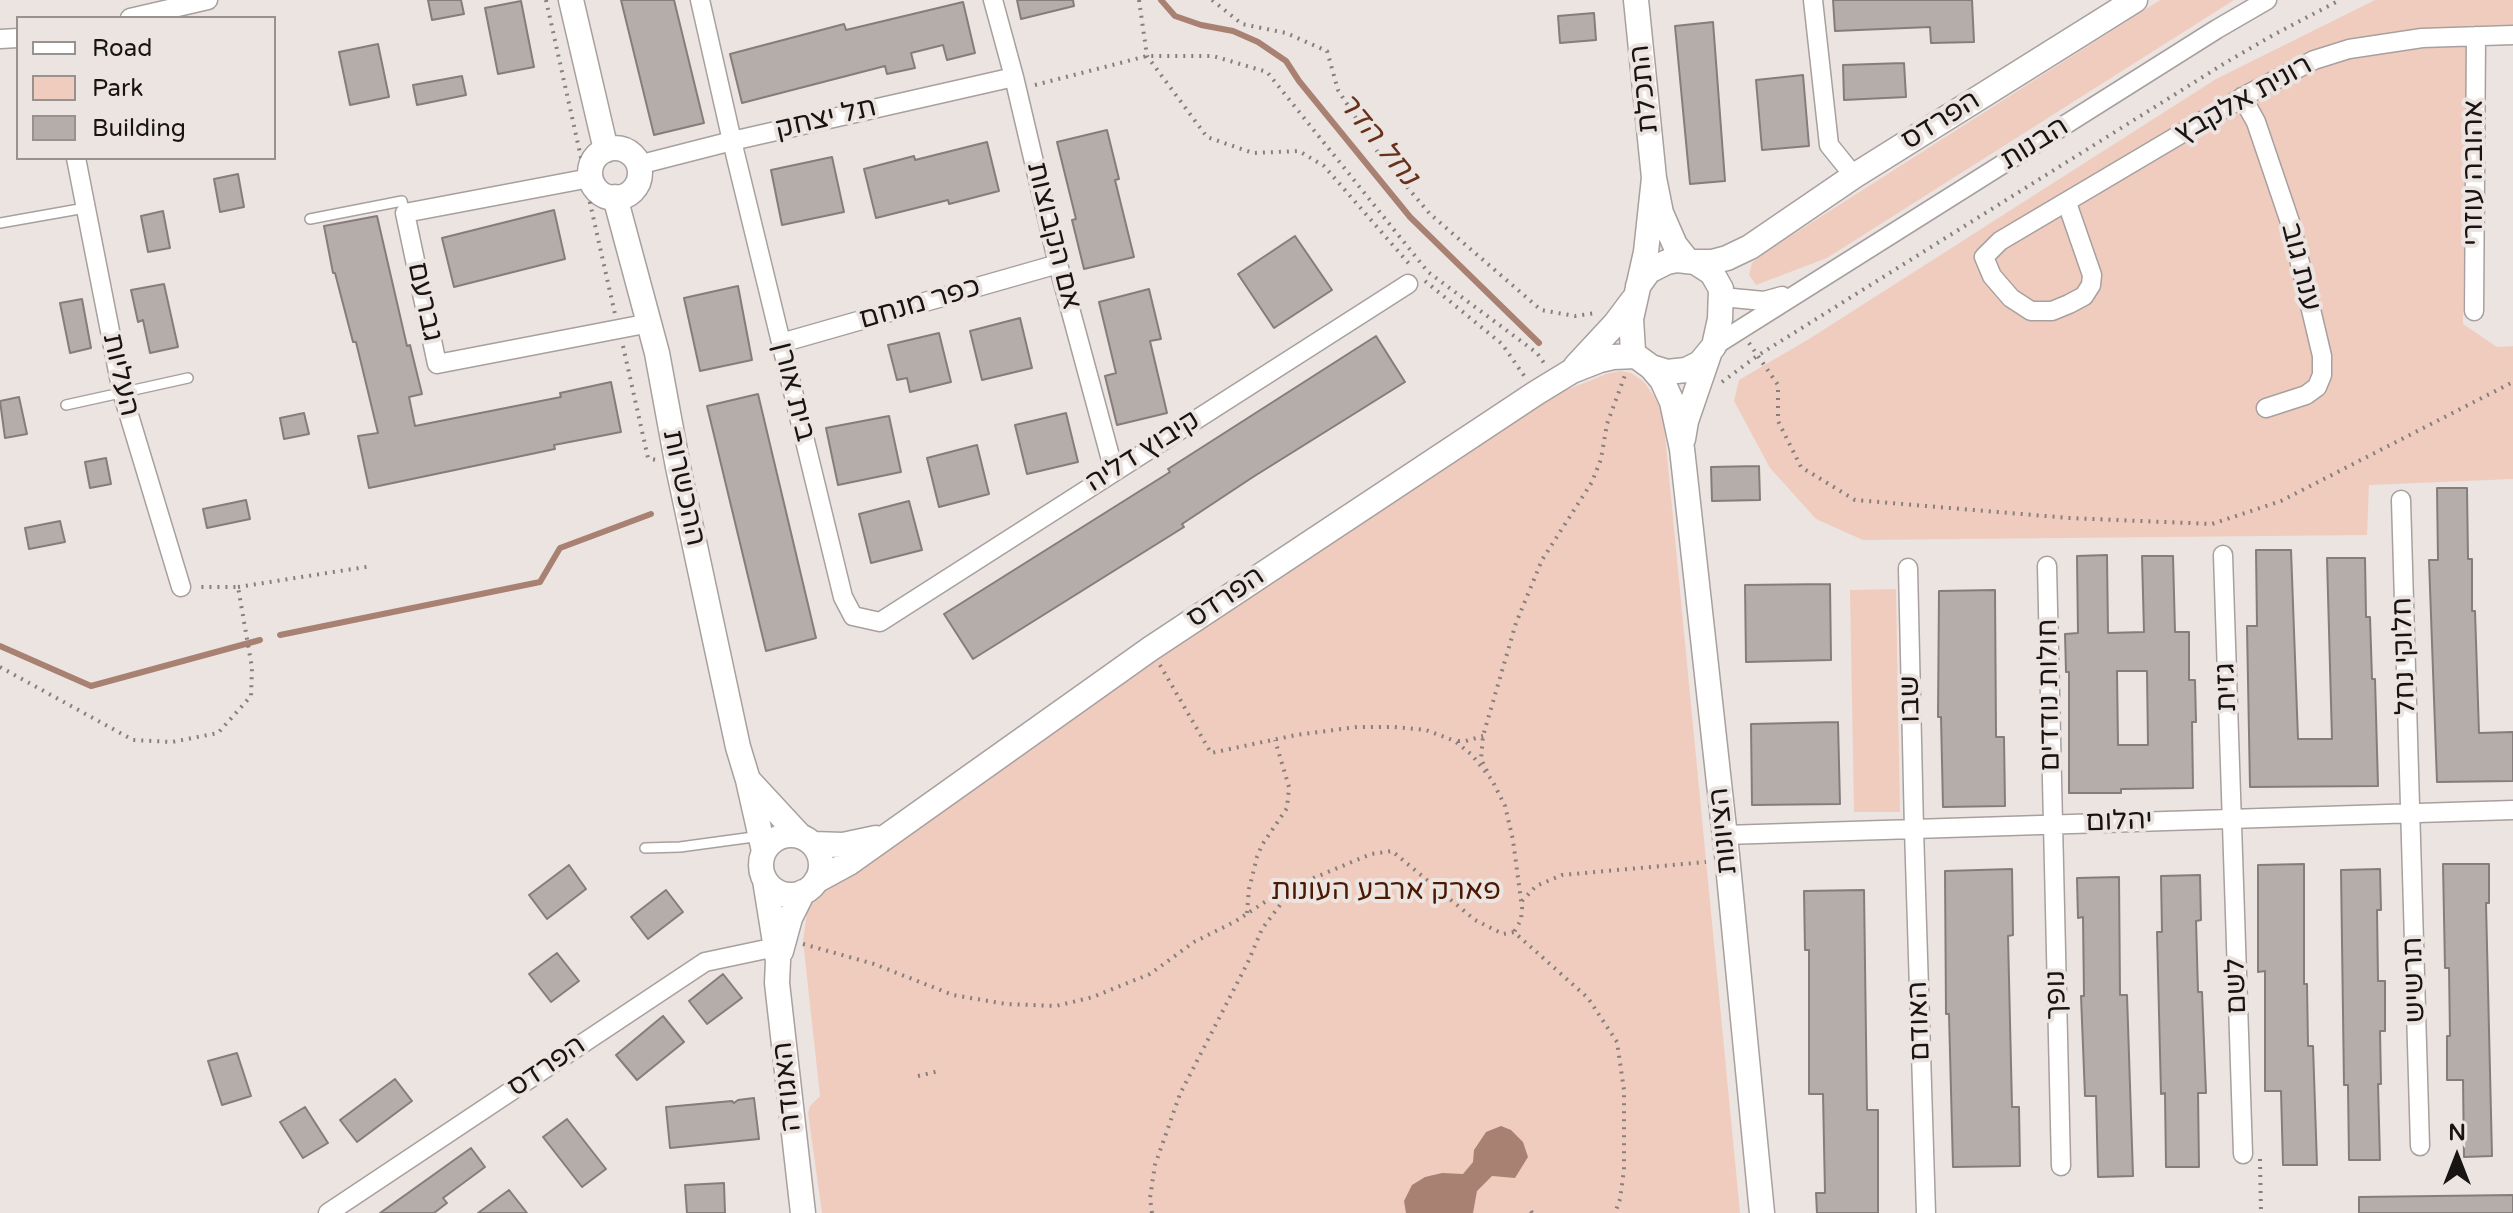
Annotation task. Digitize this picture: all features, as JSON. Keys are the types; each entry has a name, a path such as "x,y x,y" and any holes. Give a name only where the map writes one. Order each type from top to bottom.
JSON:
{"street":[{"path":"139,16 208,0"},
{"path":"571,0 606,150"},
{"name":"בית אורן","path":"700,0 843,597 853,616 880,622"},
{"name":"אם הקבוצות","path":"993,0 1016,83 1058,264 1114,471"},
{"name":"התכלת","path":"1636,0 1654,178 1664,220 1680,254 1691,261"},
{"path":"1813,0 1829,145 1854,176"},
{"name":"הפרדס","path":"1691,261 1712,262 1750,247 1854,176 2135,0"},
{"name":"הבנות","path":"1712,350 1804,289 2267,0"},
{"name":"רונית אלקבץ","path":"2067,203 2092,275 2091,285 2084,296 2052,311 2031,311 2011,298 1992,276 1984,257 2000,241 2242,97 2285,73 2349,49 2422,38 2513,35"},
{"name":"אהובה עוזרי","path":"2474,311 2476,36"},
{"name":"תל יצחק","path":"638,165 732,141 1016,83"},
{"name":"ענת גוב","path":"2242,97 2256,122 2291,225 2322,356 2322,375 2317,387 2306,395 2266,408"},
{"path":"618,148 628,152 638,165 636,185 629,192 615,197 597,190 588,178 593,160 606,150 618,148"},
{"name":"העליות","path":"76,160 122,392 181,587"},
{"path":"405,213 588,178"},
{"name":"התכלת","path":"1637,291 1646,252 1654,178"},
{"name":"ההכשרות","path":"615,197 650,323 738,747 762,843"},
{"name":"גברעם","path":"405,213 437,364 650,323"},
{"name":"הפרדס","path":"1722,293 1731,269 1750,247"},
{"path":"1677,260 1691,261 1712,273 1722,293 1712,350 1700,363 1686,370 1667,372 1640,360 1630,330 1637,291 1649,271 1658,266 1677,260"},
{"name":"כפר מנחם","path":"781,343 1058,264"},
{"name":"קיבוץ דליה","path":"880,622 1408,284"},
{"name":"הבנות","path":"1722,293 1764,301 1804,289"},
{"name":"הפרדס","path":"810,887 849,863 1150,649 1554,381 1615,324 1637,291"},
{"name":"הציונות","path":"1682,449 1693,396 1712,350"},
{"name":"הפרדס","path":"1554,381 1613,357 1640,360"},
{"name":"הציונות","path":"1640,360 1662,380 1672,402 1682,449 1728,861 1762,1213"},
{"name":"חלוקי נחל","path":"2401,500 2410,813"},
{"name":"גזית","path":"2223,555 2232,819"},
{"name":"חולות נודדים","path":"2047,566 2053,824"},
{"name":"שבו","path":"1908,568 1914,829"},
{"name":"ההכשרות","path":"748,780 806,840"},
{"name":"יהלום","path":"1725,835 2513,810"},
{"name":"תרשיש","path":"2410,813 2420,1146"},
{"name":"לשם","path":"2232,819 2243,1154"},
{"name":"נופך","path":"2053,824 2061,1166"},
{"name":"האודם","path":"1914,829 1926,1213"},
{"name":"הפרדס","path":"806,840 843,845 886,836"},
{"path":"780,837 806,840 821,859 821,870 810,887 782,893 775,891 765,880 761,865 762,843 780,837"},
{"name":"האגודה","path":"765,880 778,953 777,983 803,1213"},
{"name":"האגודה","path":"778,953 790,918 810,887"},
{"name":"הפרדס","path":"328,1213 705,962 778,953"}],"lane":[{"path":"310,219 402,201 405,213"},
{"path":"0,223 85,208"},
{"path":"66,405 188,378"},
{"path":"645,848 762,843"}],"path":[{"path":"546,0 648,458 678,467"},
{"path":"1139,0 1147,56 1207,137 1253,153 1299,151 1324,166 1420,277 1502,344 1554,381"},
{"path":"1212,0 1242,24 1286,33 1327,51 1338,90 1379,154 1430,214 1541,310 1575,316 1595,313"},
{"path":"1693,396 1715,391 1735,371 1757,356 2225,63 2340,0"},
{"path":"1016,83 1147,56 1213,56 1267,72 1428,272 1537,353 1554,381"},
{"path":"1741,329 1778,385 1778,421 1801,467 1855,500 2069,518 2212,524 2281,501 2513,382"},
{"path":"778,953 804,944 874,964 953,995 1006,1004 1056,1006 1093,997 1150,974 1194,942 1247,914 1280,892 1371,854 1392,851 1475,920 1503,934 1514,932 1521,920 1522,901 1513,840 1505,806 1481,759 1483,736 1516,623 1542,560 1592,482 1601,459 1607,424 1640,360"},
{"path":"181,587 238,587 372,566"},
{"path":"0,667 133,740 172,742 218,733 251,696 252,668 238,587"},
{"path":"1150,649 1211,753 1357,727 1426,730 1455,741 1472,755 1492,780"},
{"path":"1455,741 1483,736"},
{"path":"1247,914 1257,857 1287,808 1288,777 1275,740"},
{"path":"1522,901 1536,886 1562,875 1728,861"},
{"path":"1152,1213 1150,1198 1155,1165 1180,1094 1262,929 1280,905 1306,883"},
{"path":"1514,932 1588,998 1617,1042 1624,1090 1624,1170 1615,1213"},
{"path":"918,1076 939,1071"},
{"path":"2243,1154 2260,1153 2261,1213"}],"green space":[{"path":"2160,0 2234,0 1827,258 1756,285 1749,275 1752,263 1764,253"},
{"path":"2375,0 2513,0 2513,25 2467,26 2463,324 2497,347 2513,346 2513,479 2369,485 2367,535 1863,540 1816,519 1770,468 1734,401 1739,380 1809,339 2216,79"},
{"name":"פארק ארבע העונות","path":"1621,371 1643,381 1663,414 1740,1213 822,1213 808,1113 810,1106 820,1096 803,941 808,905 814,891 1544,399"},
{"path":"1896,589 1900,812 1854,812 1850,590"}],"shaded area":[{"path":"1501,1126 1511,1130 1523,1142 1528,1157 1515,1178 1492,1176 1477,1191 1473,1213 1406,1213 1404,1201 1412,1185 1425,1177 1442,1173 1463,1174 1473,1162 1474,1150 1486,1132"}],"building":[{"path":"428,0 461,0 464,14 432,20"},
{"path":"621,0 674,0 704,123 654,135"},
{"path":"1017,0 1073,0 1074,6 1021,19"},
{"path":"1833,0 1972,0 1974,42 1931,43 1930,27 1835,31"},
{"path":"521,1 534,67 498,74 485,8"},
{"path":"963,2 975,53 947,60 943,45 911,53 915,68 887,74 885,66 742,103 730,54 844,24 846,30"},
{"path":"1594,13 1596,40 1560,43 1558,16"},
{"path":"1713,22 1725,181 1690,184 1675,26"},
{"path":"378,44 389,97 350,105 339,52"},
{"path":"1904,63 1906,97 1844,100 1843,65"},
{"path":"1803,75 1809,146 1762,150 1756,80"},
{"path":"462,76 466,95 417,105 413,85"},
{"path":"1107,130 1119,179 1115,180 1134,257 1084,269 1072,220 1076,219 1057,142"},
{"path":"987,142 999,191 876,218 864,169"},
{"path":"832,157 844,212 782,225 771,170"},
{"path":"238,174 244,207 220,212 214,179"},
{"path":"554,210 565,259 454,287 442,238"},
{"path":"163,211 170,248 148,252 141,216"},
{"path":"377,216 407,346 410,345 422,394 409,397 415,426 561,397 560,393 611,382 621,432 369,488 358,436 378,433 356,342 353,342 333,273 324,226"},
{"path":"1295,236 1332,290 1274,328 1238,274"},
{"path":"164,284 178,347 150,353 143,320 138,322 131,290"},
{"path":"738,286 752,360 700,371 684,298"},
{"path":"1149,289 1161,339 1150,341 1167,413 1117,425 1105,376 1116,373 1099,302"},
{"path":"82,299 91,348 70,353 60,303"},
{"path":"1020,318 1032,368 982,380 970,331"},
{"path":"939,333 951,382 910,392 907,378 897,380 888,345"},
{"path":"1376,336 1405,382 1253,477 1182,524 1184,527 973,659 944,614 1170,472 1168,469"},
{"path":"758,394 816,638 766,651 707,406"},
{"path":"19,397 27,434 5,438 0,401"},
{"path":"304,413 309,434 284,439 280,418"},
{"path":"1066,413 1078,462 1027,474 1015,425"},
{"path":"889,416 901,472 838,485 826,428"},
{"path":"977,445 989,494 939,507 927,458"},
{"path":"106,458 111,484 90,488 85,462"},
{"path":"1759,466 1760,500 1712,501 1711,467"},
{"path":"2437,488 2467,488 2468,559 2472,559 2479,733 2513,732 2513,781 2437,782 2429,560 2438,560"},
{"path":"246,500 250,519 207,528 203,509"},
{"path":"909,501 922,550 871,563 859,514"},
{"path":"60,521 65,542 29,549 25,528"},
{"path":"2256,550 2291,550 2298,739 2332,739 2327,558 2365,558 2366,617 2370,617 2372,679 2375,679 2378,786 2250,787 2247,626 2257,626"},
{"path":"2107,555 2108,633 2144,632 2142,556 2173,556 2175,632 2189,632 2189,680 2195,680 2193,788 2069,793 2069,672 2066,672 2065,634 2078,633 2077,556","holes":["2117,671 2147,671 2148,745 2118,745"]},
{"path":"1830,584 1831,660 1746,662 1745,585"},
{"path":"1995,590 1996,737 2004,737 2005,806 1943,807 1941,717 1938,717 1939,591"},
{"path":"1838,722 1840,804 1752,805 1751,724"},
{"path":"2304,864 2304,984 2307,984 2308,1046 2313,1046 2317,1165 2283,1165 2281,1091 2265,1091 2265,971 2258,972 2258,865"},
{"path":"2443,864 2489,864 2489,903 2486,903 2492,1156 2464,1157 2463,1080 2447,1080 2449,968 2445,968"},
{"path":"569,865 586,889 547,919 529,895"},
{"path":"2012,869 2013,935 2008,936 2012,1107 2019,1107 2020,1166 1953,1167 1949,1014 1946,1014 1945,871"},
{"path":"2380,869 2378,981 2385,981 2385,1031 2380,1031 2380,1160 2349,1160 2348,1085 2344,1085 2341,870"},
{"path":"2200,875 2201,920 2196,921 2206,1093 2198,1093 2199,1167 2166,1167 2157,932 2162,932 2161,876"},
{"path":"2119,877 2120,995 2127,995 2133,1176 2098,1177 2096,1096 2085,1096 2081,996 2084,996 2083,917 2078,918 2077,878"},
{"path":"666,890 683,912 648,939 631,917"},
{"path":"1864,890 1867,1110 1878,1110 1878,1213 1817,1213 1816,1193 1825,1193 1823,1094 1809,1094 1809,950 1805,950 1804,891"},
{"path":"557,953 579,981 551,1002 529,974"},
{"path":"723,974 742,998 707,1024 689,1001"},
{"path":"663,1016 684,1042 637,1080 616,1055"},
{"path":"237,1053 251,1096 222,1105 208,1061"},
{"path":"395,1079 412,1101 357,1142 340,1120"},
{"path":"754,1098 759,1139 670,1148 666,1107 734,1103"},
{"path":"305,1107 328,1143 303,1158 280,1122"},
{"path":"567,1119 606,1169 582,1187 543,1137"},
{"path":"471,1148 485,1167 443,1198 447,1203 434,1213 380,1213"},
{"path":"724,1183 725,1213 687,1213 685,1185"},
{"path":"509,1190 527,1213 478,1213"},
{"path":"2513,1195 2513,1213 2359,1213 2359,1197"}],"waterway":[{"name":"נחל הדר","path":"1161,0 1175,16 1233,31 1258,42 1286,61 1410,217 1539,343"},
{"path":"280,635 540,582 560,548 651,514"},
{"path":"0,646 91,686 260,640"}]}
